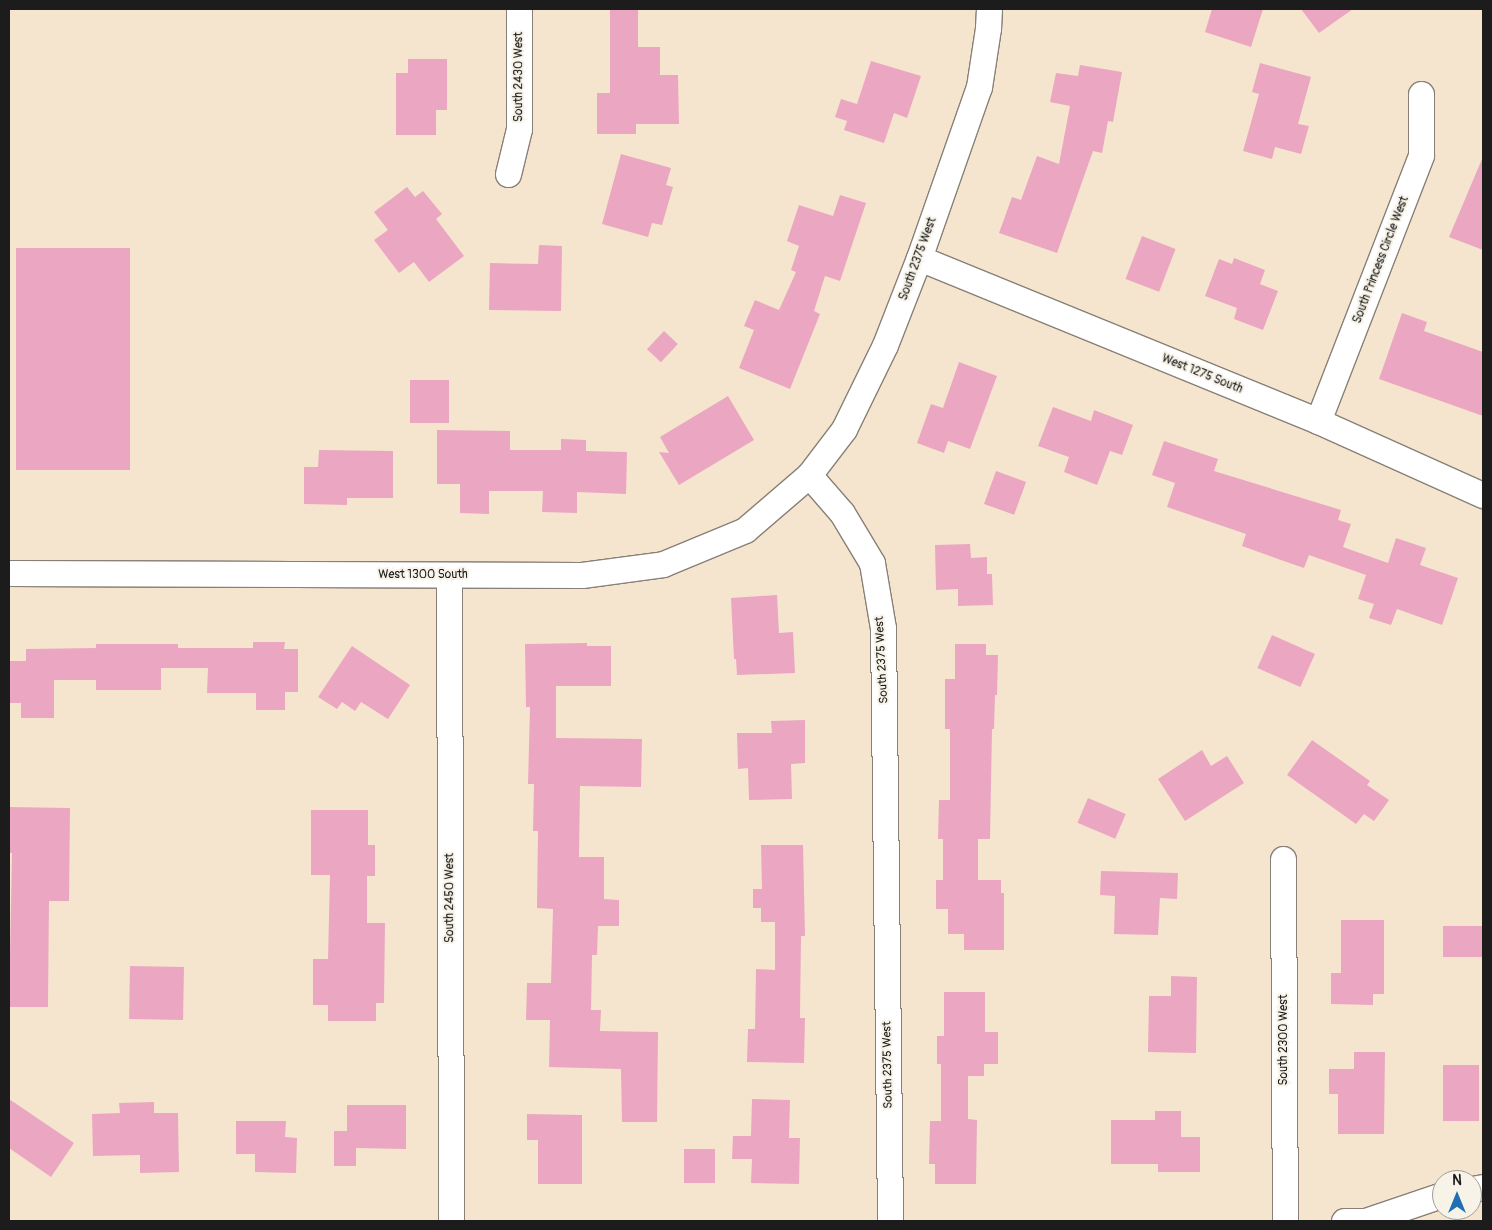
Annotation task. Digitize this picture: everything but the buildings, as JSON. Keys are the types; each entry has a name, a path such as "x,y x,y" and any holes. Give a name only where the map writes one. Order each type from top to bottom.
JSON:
{"street":[{"name":"South 2430 West","path":"508,174 519,129 519,9"},
{"name":"South 2375 West","path":"890,1221 883,628 872,563 842,513 809,475 844,429 885,345 919,258 979,87 989,9"},
{"name":"South Princess Circle West","path":"1318,422 1422,155 1421,94"},
{"name":"West 1275 South","path":"919,258 1318,422 1483,495"},
{"name":"West 1300 South","path":"9,574 582,575 663,564 745,530 809,475"},
{"name":"South 2450 West","path":"449,575 451,1221"},
{"name":"South 2300 West","path":"1283,859 1285,1221"},
{"path":"1344,1221 1365,1221 1432,1198"}]}
